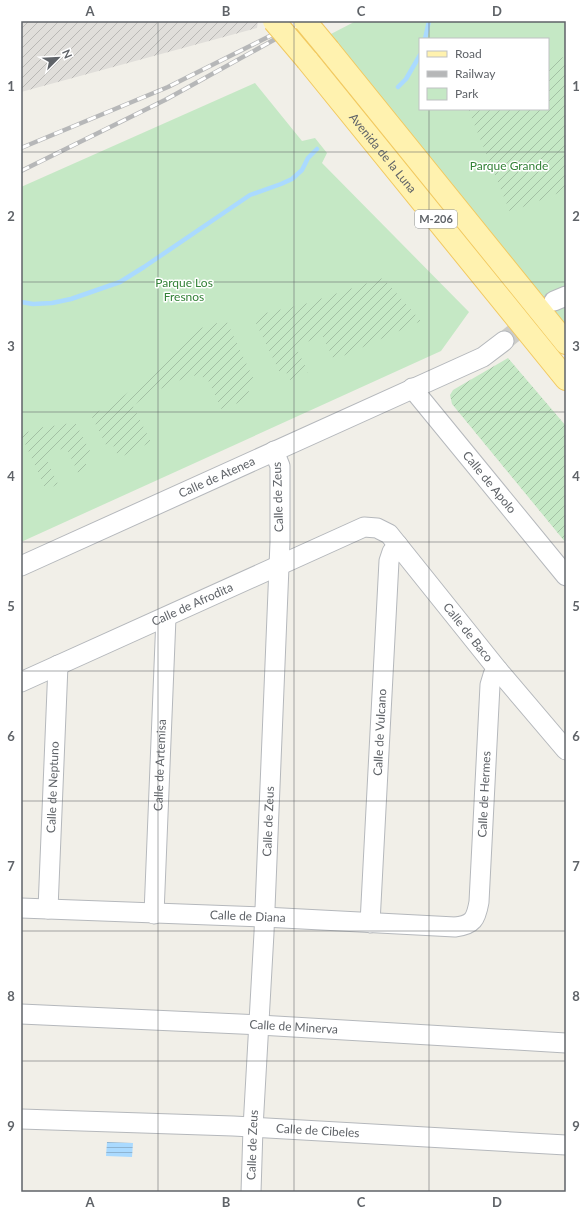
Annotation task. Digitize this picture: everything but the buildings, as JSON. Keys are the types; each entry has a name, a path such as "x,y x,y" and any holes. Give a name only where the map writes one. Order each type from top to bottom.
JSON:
{"main road":[{"name":"Avenida de la Luna","path":"274,21 566,379"},
{"name":"Avenida de la Luna","path":"305,21 566,343"}],"street":[{"name":"Calle de Atenea","path":"21,566 483,357 504,341"},
{"name":"Calle de Apolo","path":"412,388 566,576"},
{"name":"Calle de Zeus","path":"251,1192 278,565 280,466 274,451"},
{"name":"Calle de Afrodita","path":"21,682 364,527"},
{"name":"Calle de Baco","path":"364,527 378,528 389,534 498,670 566,750"},
{"name":"Calle de Vulcano","path":"370,923 389,561 392,552 398,545"},
{"name":"Calle de Artemisa","path":"154,914 166,616"},
{"name":"Calle de Neptuno","path":"48,909 58,666"},
{"name":"Calle de Hermes","path":"473,921 477,913 479,902 490,685 492,675 498,670"},
{"name":"Calle de Diana","path":"21,908 264,917 455,927 464,926 473,921"},
{"name":"Calle de Minerva","path":"21,1014 259,1025 566,1043"},
{"name":"Calle de Cibeles","path":"21,1119 253,1128 566,1145"}],"shaded area":[{"path":"21,21 258,21 257,28 21,92"}],"green space":[{"name":"Parque Grande","path":"356,21 566,21 566,329 329,35"},
{"path":"566,56 566,190 510,212 468,110 549,110 549,63"},
{"name":"Parque Los Fresnos","path":"255,83 302,141 315,138 327,153 322,163 469,312 441,351 21,542 21,187"},
{"path":"383,278 421,321 334,360 322,335 296,347 308,372 290,380 285,370 280,373 254,319 257,315 305,304"},
{"path":"227,322 255,382 247,387 251,397 222,410 207,378 191,375 147,395 133,406 151,442 119,458 112,443 106,445 91,415 104,409 133,389 178,344 187,337 208,325"},
{"path":"508,358 566,426 566,543 452,404 450,395 453,390"},
{"path":"75,422 90,451 86,457 86,471 79,475 66,447 45,456 58,484 46,490 23,439 21,440 21,434 43,427"}],"water":[{"path":"107,1142 133,1143 132,1157 106,1156"}],"waterway":[{"path":"425,38 429,21"},
{"path":"398,87 406,79 419,57"},
{"path":"21,302 33,304 52,303 71,299 120,282 250,195 292,179 302,170 308,158 317,149"}],"tunnel":[{"path":"504,341 552,302"}],"railway":[{"path":"21,171 165,100 308,21"},
{"path":"21,148 168,87 278,32"}]}
